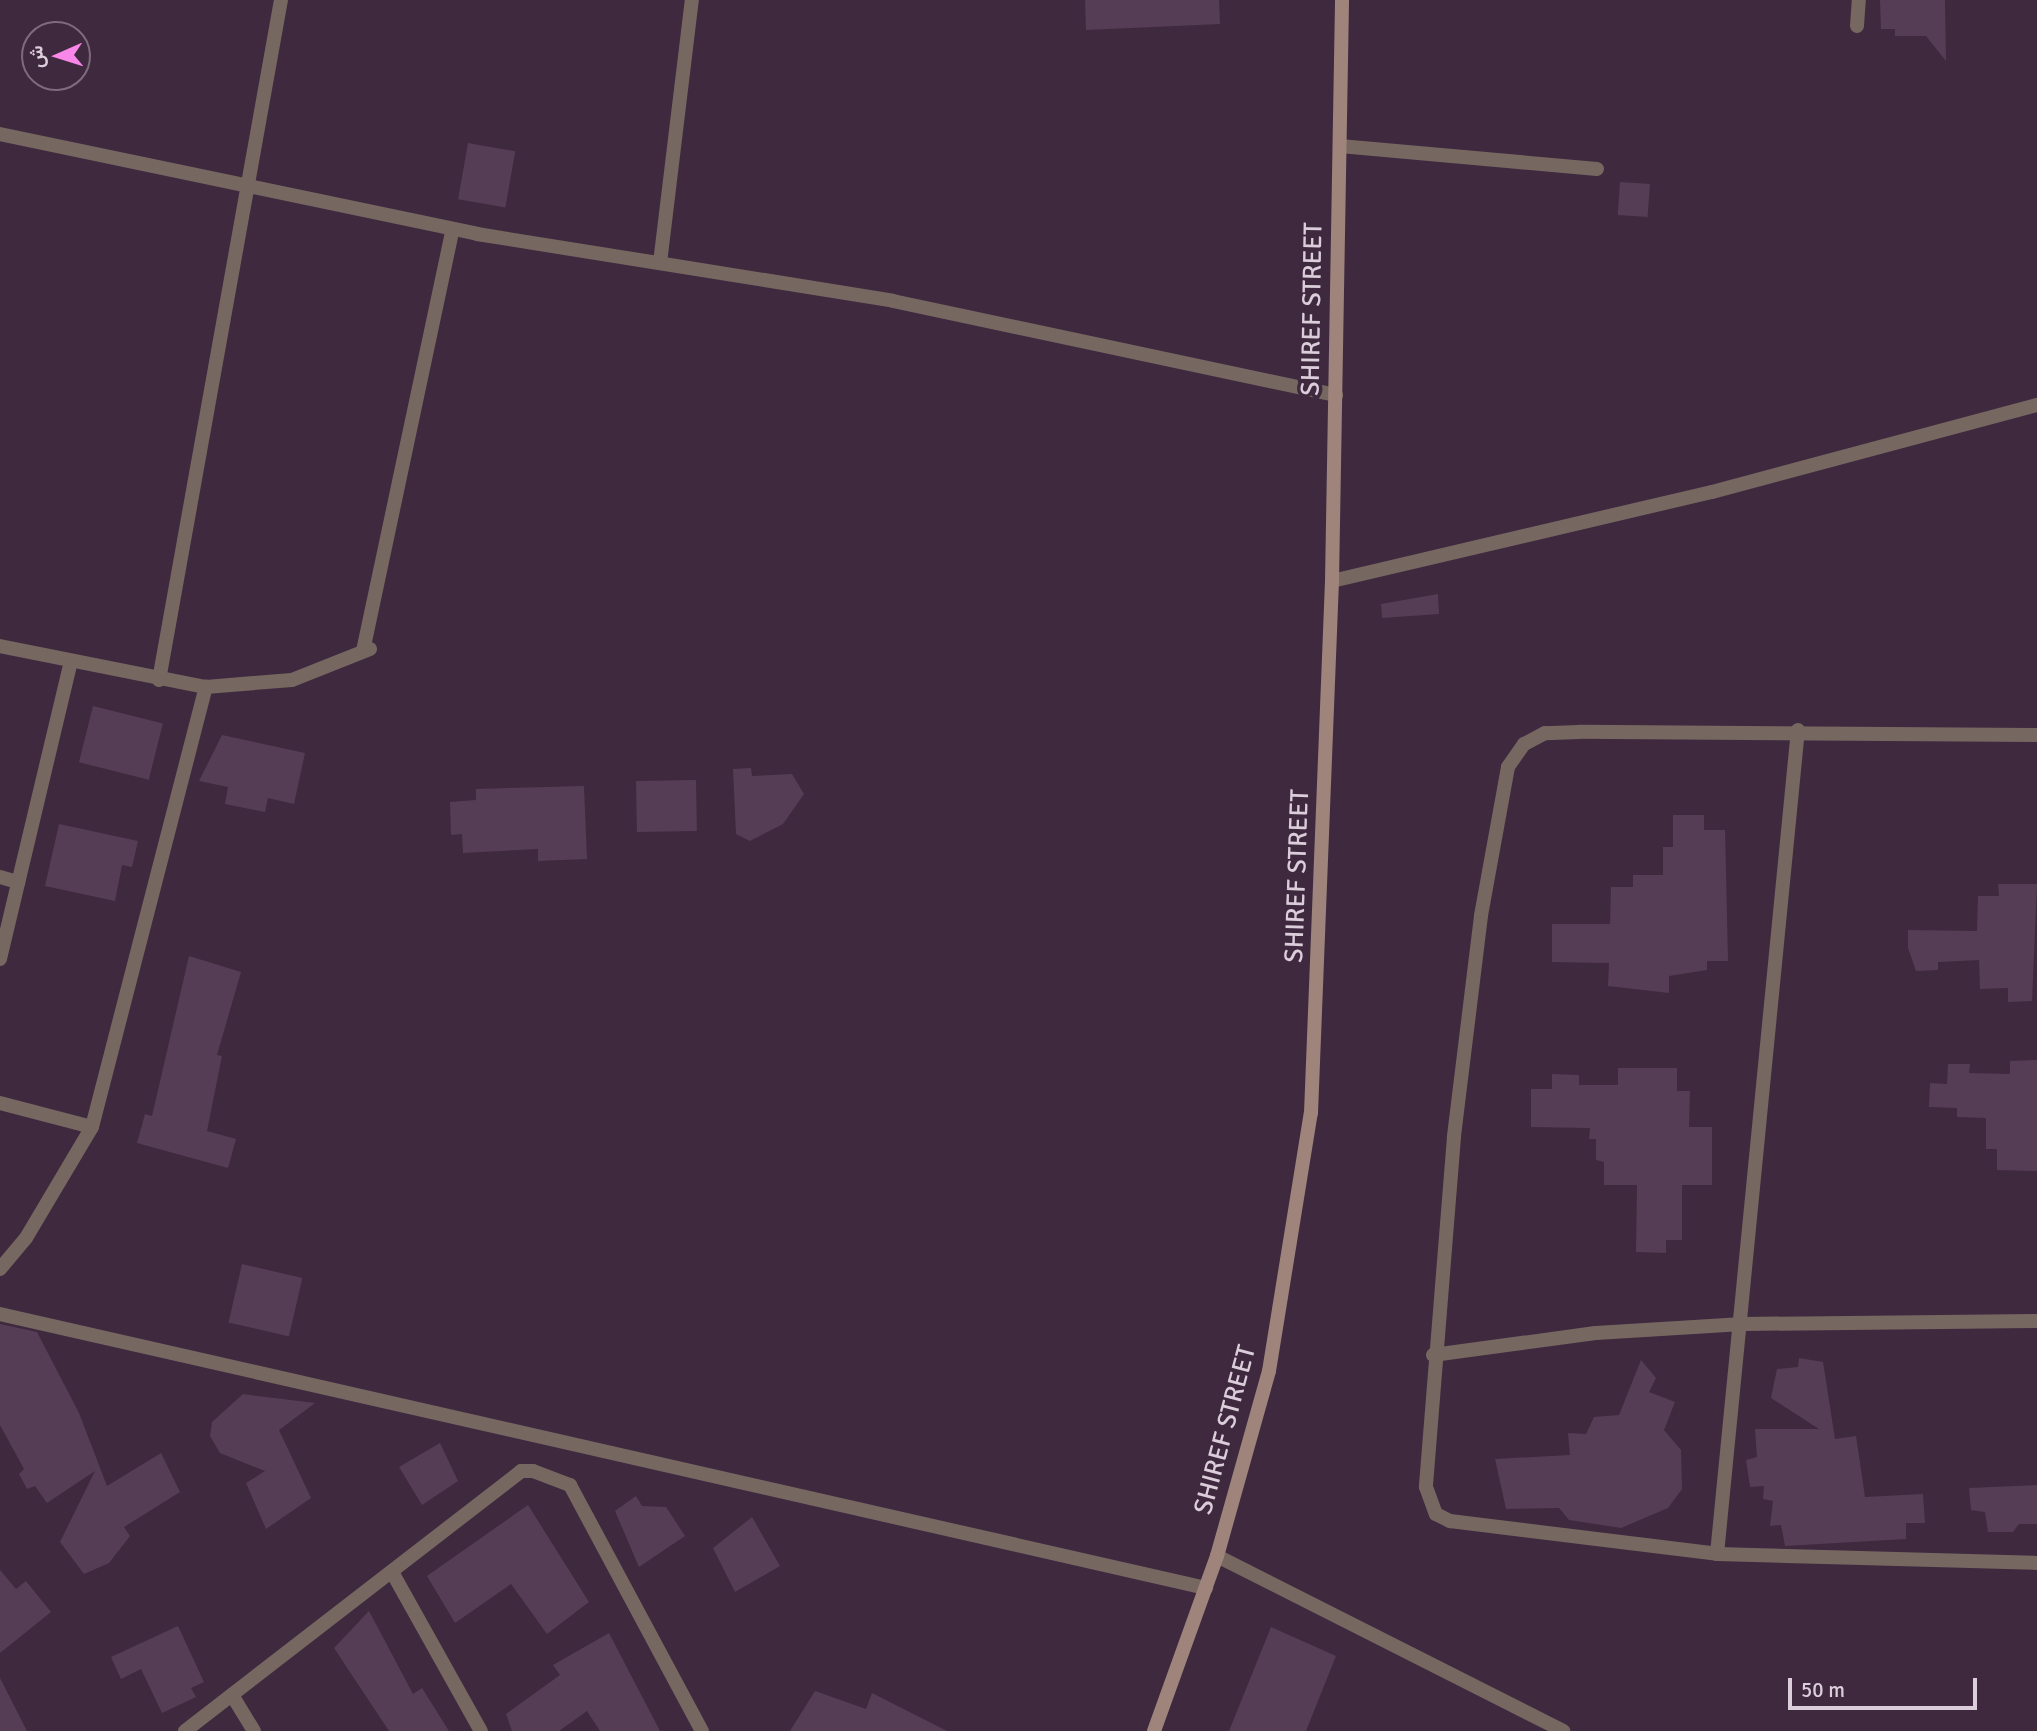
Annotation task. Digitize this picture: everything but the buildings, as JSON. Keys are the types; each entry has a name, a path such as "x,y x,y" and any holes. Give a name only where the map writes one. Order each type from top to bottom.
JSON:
{"main road":[{"name":"SHIREF STREET","path":"1154,1731 1217,1556 1269,1371 1311,1113 1332,581 1342,0"}],"street":[{"path":"159,680 281,0"},
{"path":"660,263 692,0"},
{"path":"1857,26 1859,0"},
{"path":"0,134 246,188 453,229 893,301 1336,395"},
{"path":"1340,146 1597,169"},
{"path":"0,646 159,680 206,687 292,680 368,650 453,229"},
{"path":"1332,581 1712,492 2037,405"},
{"path":"0,959 71,661"},
{"path":"0,1269 26,1238 92,1127 206,687"},
{"path":"1717,1554 1743,1325 1798,730"},
{"path":"2037,735 1798,730 1545,733 1524,744 1508,767 1481,916 1433,1355 1426,1487 1436,1514 1450,1521 1717,1554 2037,1563"},
{"path":"0,877 18,882"},
{"path":"0,1103 92,1127"},
{"path":"0,1314 1206,1588"},
{"path":"1433,1355 1596,1333 1743,1325 2037,1321"},
{"path":"186,1731 521,1471 563,1480 702,1731"},
{"path":"1217,1556 1563,1731"},
{"path":"391,1572 481,1731"},
{"path":"232,1695 254,1731"}]}
